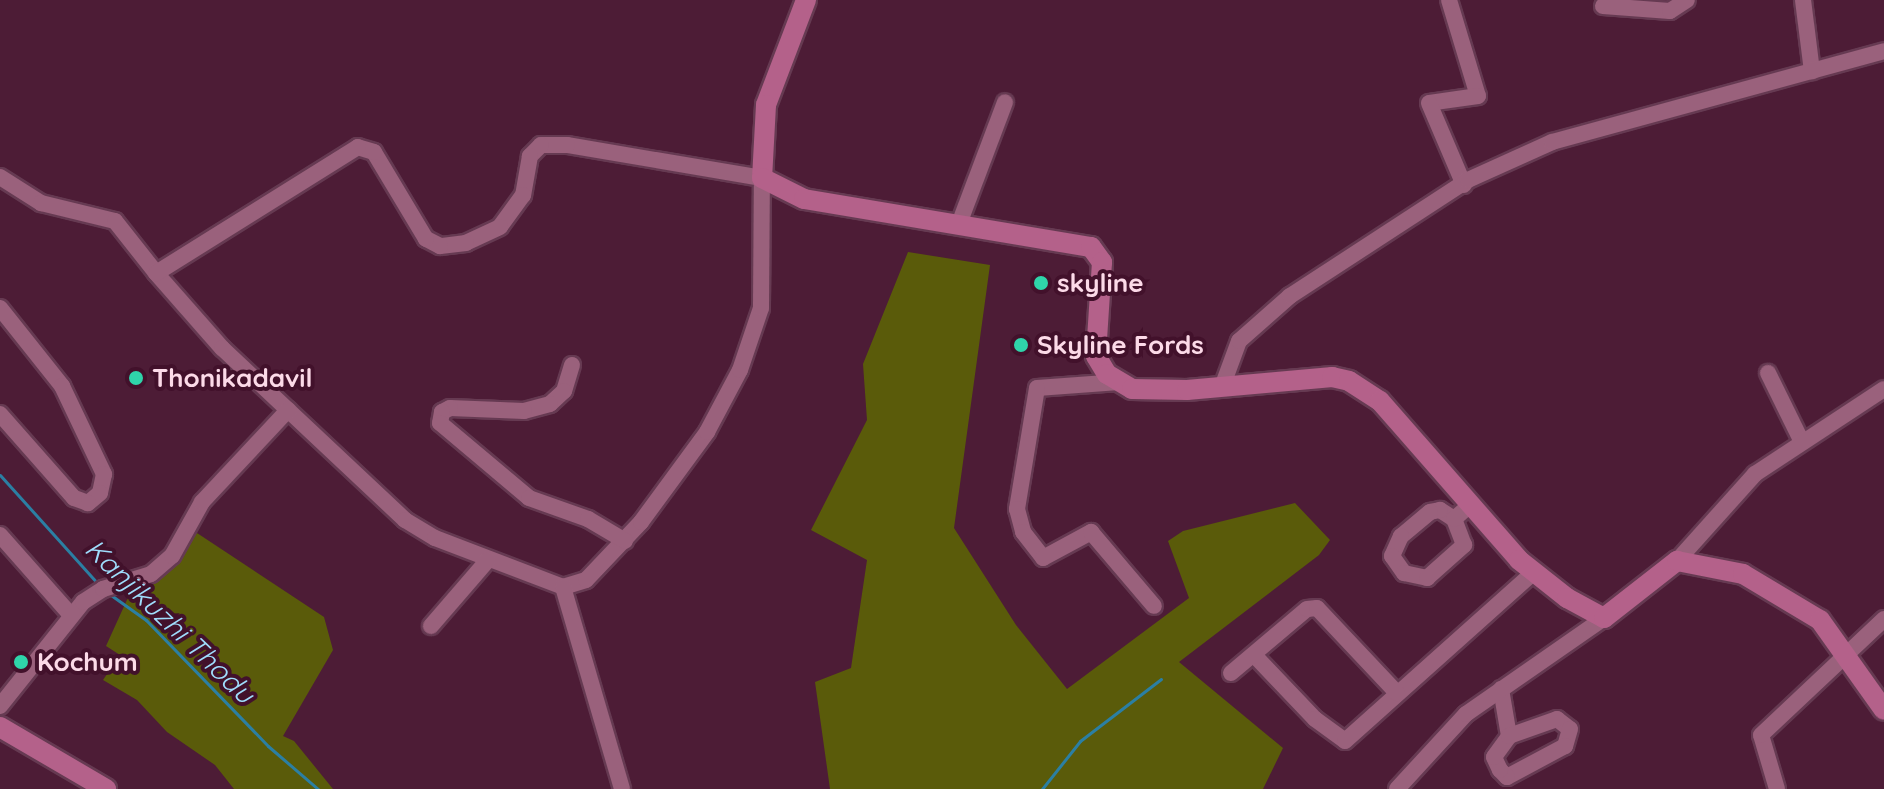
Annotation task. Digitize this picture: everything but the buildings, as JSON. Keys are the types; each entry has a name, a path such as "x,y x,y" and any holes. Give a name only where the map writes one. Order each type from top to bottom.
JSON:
{"main road":[{"path":"806,0 766,105 762,178 804,199 1080,242 1098,252 1102,262 1096,356 1100,366 1119,382 1132,389 1222,387 1332,377 1349,381 1380,401 1533,573 1604,618 1677,561 1718,566 1766,585 1820,620 1847,652 1884,710"},
{"path":"0,727 106,789"}],"street":[{"path":"1449,0 1478,96 1429,103 1464,185"},
{"path":"1603,6 1670,11 1687,0"},
{"path":"1803,0 1812,71"},
{"path":"1222,387 1239,341 1290,296 1338,260 1464,185 1552,142 1884,51"},
{"path":"959,224 1005,102"},
{"path":"0,177 41,203 115,221 156,273 222,348 405,520 488,560 563,587 586,580 625,541 707,432 751,348 761,308 762,178 567,145 541,145 530,156 523,195 500,227 466,243 440,246 426,239 374,152 358,147 156,273"},
{"path":"0,308 62,386 104,474 100,493 88,503 74,498 0,414"},
{"path":"572,365 564,391 550,404 524,411 450,408 442,412 440,423 529,498 588,519 625,541"},
{"path":"1768,373 1801,440"},
{"path":"1119,382 1037,388 1017,509 1023,532 1043,558 1091,532 1154,606"},
{"path":"1677,561 1755,474 1801,440 1884,389"},
{"path":"0,706 70,614 103,589 161,567 190,532 202,502 288,410"},
{"path":"1454,519 1470,505"},
{"path":"1440,510 1454,519 1464,545 1427,578 1404,573 1392,556 1401,536 1430,512 1440,510"},
{"path":"0,535 70,614"},
{"path":"431,626 488,560"},
{"path":"1255,656 1340,740 1345,741 1533,573"},
{"path":"563,587 622,789"},
{"path":"1231,673 1255,656 1307,609 1317,608 1397,693"},
{"path":"1397,789 1446,731 1604,618"},
{"path":"1777,789 1761,735 1884,619"},
{"path":"1501,689 1509,736"}],"shaded area":[{"path":"908,252 990,265 954,528 1016,625 1067,689 1189,598 1168,541 1183,531 1295,503 1330,540 1319,555 1179,662 1283,748 1263,789 830,789 815,682 851,668 867,560 811,530 867,420 863,364"},
{"path":"197,533 324,617 333,650 283,736 294,741 333,789 234,789 215,765 167,732 137,700 103,680 120,655 106,646 131,591 169,566"}],"waterway":[{"name":"Kanjikuzhi Thodu","path":"0,475 99,585"},
{"name":"Kanjikuzhi Thodu","path":"108,593 146,620 268,746 318,789"},
{"path":"1042,789 1080,741 1161,679"}],"place":[{"name":"skyline","path":"1041,283"},
{"name":"Skyline Fords","path":"1021,345"},
{"name":"Thonikadavil","path":"136,378"},
{"name":"Kochum","path":"21,662"}]}
